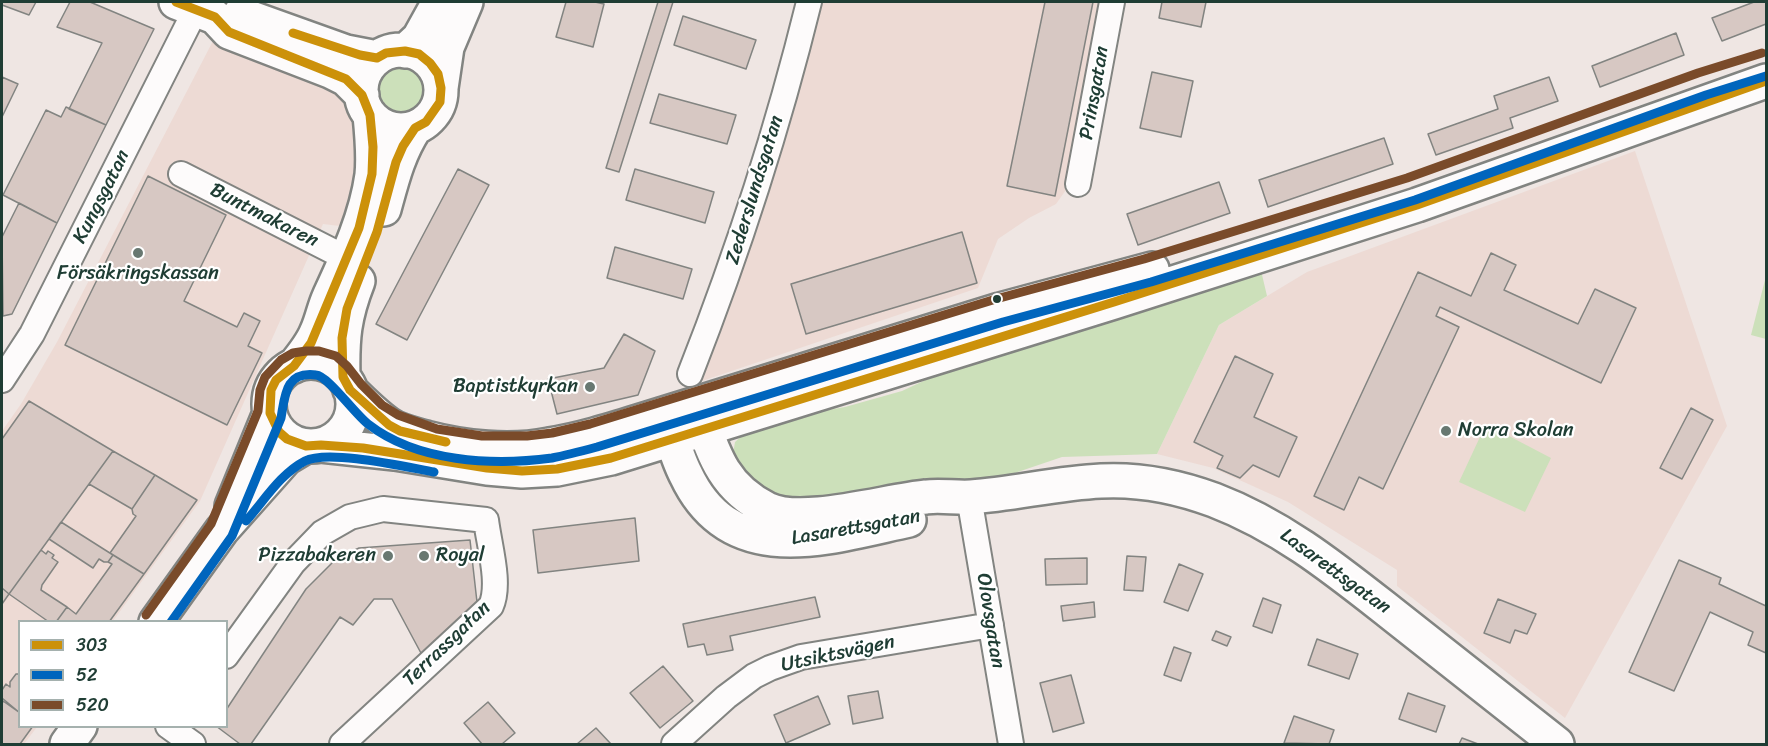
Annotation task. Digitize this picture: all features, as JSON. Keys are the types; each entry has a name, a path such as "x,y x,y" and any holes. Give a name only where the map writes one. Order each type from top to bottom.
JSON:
{"main road":[{"path":"440,2 419,38 370,66 365,75 366,105 373,147 372,174 359,228 311,343 294,366 276,380 269,402 270,413 274,423 287,438 314,445 384,451 487,468 522,471 557,469 611,458 669,427 697,402 1000,310 1147,271 1400,193 1702,84 1767,64"},
{"path":"196,9 229,32 330,71 346,80 379,124 391,129 403,130 415,128 426,122 440,102 447,47 466,2"},
{"path":"196,9 235,12 346,51 419,54 438,74 441,88"},
{"path":"697,402 1417,205 1767,81"},
{"path":"157,620 222,530 286,458 314,445 332,441 348,424 353,401 347,384 342,338 347,309 377,232 396,162 415,128"},
{"path":"294,366 307,362 321,363 333,369 373,413 400,431 466,446 510,448 547,446 593,436 669,427"},
{"name":"Lasarettsgatan","path":"697,402 718,461 732,484 748,498 782,514 804,516 928,496 969,497 1101,481 1140,482 1195,495 1234,509 1266,524 1318,556 1557,744"},
{"path":"222,530 270,413"},
{"name":"Lasarettsgatan","path":"669,427 685,474 693,489 713,512 729,525 764,539 794,541 852,532 929,516 969,497"},
{"path":"67,744 79,728"}],"street":[{"name":"Zederslundsgatan","path":"697,402 730,270 760,177 809,2"},
{"name":"Prinsgatan","path":"1078,184 1112,2"},
{"name":"Kungsgatan","path":"2,380 9,355 32,334 196,9"},
{"name":"Buntmakaren","path":"181,174 346,258"},
{"name":"Olovsgatan","path":"969,497 1011,744"},
{"name":"Terrassgatan","path":"228,653 293,563 322,532 350,517 383,509 486,520 496,595 490,606 342,744"},
{"name":"Utsiktsvägen","path":"674,744 726,697 770,668 801,657 991,625"}],"shaded area":[{"path":"816,2 1103,2 1068,187 1056,204 1029,218 998,239 978,288 696,383"},
{"path":"215,37 328,78 357,112 362,129 348,227 323,224 200,501 114,620 18,620 18,728 36,728 24,744 2,744 2,431 21,404 57,342"},
{"name":"Norra Skolan","path":"1635,151 1727,426 1565,718 1397,586 1397,570 1288,502 1213,468 1157,454 1219,325 1307,272"}],"green space":[{"path":"402,66 419,73 426,90 419,107 402,114 385,107 378,90 385,73"},
{"path":"1259,262 1267,296 1219,325 1157,454 1062,457 1003,477 833,502 790,504 746,484 733,454 735,442 749,429 782,418 845,407 902,391 947,370"},
{"path":"1766,276 1766,339 1751,335"},
{"path":"1486,424 1551,458 1525,512 1459,482"}],"building":[{"path":"2,2 36,2 29,15 2,5"},
{"path":"70,2 90,2 154,29 106,125 69,109 102,43 57,27"},
{"path":"566,2 604,4 593,47 556,37"},
{"path":"658,2 673,2 619,172 606,168"},
{"path":"1045,2 1093,2 1055,196 1007,186"},
{"path":"1162,2 1206,2 1201,27 1159,18"},
{"path":"1754,2 1766,2 1766,24 1722,41 1712,18"},
{"path":"683,16 756,40 746,69 674,45"},
{"path":"1676,33 1684,55 1600,87 1592,66"},
{"path":"1152,72 1193,81 1181,137 1140,128"},
{"path":"2,77 18,84 2,117"},
{"path":"1549,77 1558,101 1510,118 1513,128 1436,155 1428,134 1498,109 1494,96"},
{"path":"659,94 736,115 727,144 650,123"},
{"path":"66,107 106,125 57,223 3,195 46,110 61,117"},
{"path":"1384,138 1393,164 1268,207 1259,180"},
{"path":"458,169 489,185 407,340 376,324"},
{"path":"635,169 714,192 705,223 626,200"},
{"path":"148,176 226,215 184,301 237,327 244,313 260,321 248,346 262,353 227,425 65,345"},
{"path":"1219,182 1230,213 1138,245 1127,214"},
{"path":"19,203 57,223 12,314 3,316 2,237"},
{"path":"962,232 977,283 806,334 791,284"},
{"path":"615,247 692,269 683,299 607,278"},
{"path":"1491,253 1516,265 1504,290 1578,324 1595,289 1636,308 1601,383 1440,307 1436,316 1459,327 1383,489 1359,477 1344,510 1314,496 1418,272 1471,296"},
{"path":"624,334 655,351 638,395 557,414 548,379 604,368"},
{"path":"1235,356 1273,374 1254,417 1297,437 1279,477 1253,465 1240,478 1217,468 1223,456 1194,442"},
{"path":"29,401 113,451 9,594 2,588 2,439"},
{"path":"1691,408 1713,420 1682,479 1660,468"},
{"path":"113,451 155,475 132,509 89,484"},
{"path":"155,475 197,500 144,574 110,553 136,516 132,509"},
{"path":"635,518 639,561 538,573 533,530"},
{"path":"61,522 113,555 108,562 99,559 93,568 49,539"},
{"path":"470,540 478,611 422,655 392,599 374,599 353,625 340,617 251,744 240,744 219,728 228,728 228,707 306,589 337,558 359,548"},
{"path":"41,550 46,554 48,551 54,555 52,558 58,562 41,590 67,607 57,620 46,620 9,594"},
{"path":"113,555 144,574 110,620 57,620 67,607 76,614 112,564 108,562"},
{"path":"1127,556 1146,557 1143,591 1124,590"},
{"path":"1087,558 1087,584 1046,585 1045,559"},
{"path":"1679,560 1721,578 1719,584 1766,606 1766,653 1748,645 1753,632 1710,612 1674,691 1629,672"},
{"path":"1179,564 1203,574 1188,611 1164,602"},
{"path":"2,588 9,594 2,604"},
{"path":"815,597 820,617 730,636 733,650 707,655 704,644 688,647 683,624"},
{"path":"1263,598 1281,605 1272,633 1253,626"},
{"path":"1498,599 1536,614 1527,634 1515,630 1510,643 1484,633"},
{"path":"1094,602 1095,617 1063,621 1061,606"},
{"path":"1216,631 1231,637 1227,646 1212,640"},
{"path":"1317,639 1358,654 1349,679 1308,665"},
{"path":"1174,647 1191,653 1181,681 1164,675"},
{"path":"663,666 693,701 660,728 630,693"},
{"path":"18,674 18,711 2,698 2,690 6,684 10,687 10,682"},
{"path":"1071,675 1084,723 1053,732 1040,683"},
{"path":"878,691 883,718 853,724 848,696"},
{"path":"1408,693 1445,706 1436,732 1399,719"},
{"path":"818,696 830,724 786,743 774,715"},
{"path":"3,701 18,712 18,728 32,728 20,744 2,744"},
{"path":"488,702 515,733 502,744 482,744 464,723"},
{"path":"1294,716 1334,730 1329,744 1284,743"},
{"path":"596,728 611,744 577,744"},
{"path":"1462,738 1478,744 1459,744"}],"transit line":[{"name":"303","path":"176,2 215,17 229,32 346,79 362,95 370,115 373,147 372,174 359,228 311,343 294,366 276,380 271,390 270,413 279,432 287,439 306,446 363,448 487,468 522,471 557,469 611,458 1114,302 1417,205 1766,81"},
{"name":"303","path":"293,33 360,55 377,58 386,53 405,51 419,54 438,74 441,88 440,102 426,122 415,128 396,162 377,232 347,309 342,338 343,377 350,390 389,425 400,431 446,442"},
{"name":"520","path":"146,615 211,524 258,411 260,390 265,377 281,360 293,353 319,351 336,356 382,405 398,415 437,429 482,436 527,436 552,433 590,424 996,299 1144,259 1407,178 1698,73 1762,53"},
{"name":"52","path":"172,620 232,536 281,418 288,387 298,377 306,375 321,377 368,424 388,437 432,454 480,461 552,458 597,447 1003,322 1151,282 1415,200 1706,95 1766,76"},
{"name":"52","path":"246,521 288,473 305,461 316,458 368,460 434,472"}],"place":[{"name":"Försäkringskassan","path":"138,253"},
{"name":"Baptistkyrkan","path":"590,387"},
{"name":"Norra Skolan","path":"1446,431"},
{"name":"Pizzabakeren","path":"388,556"},
{"name":"Royal","path":"424,556"}]}
